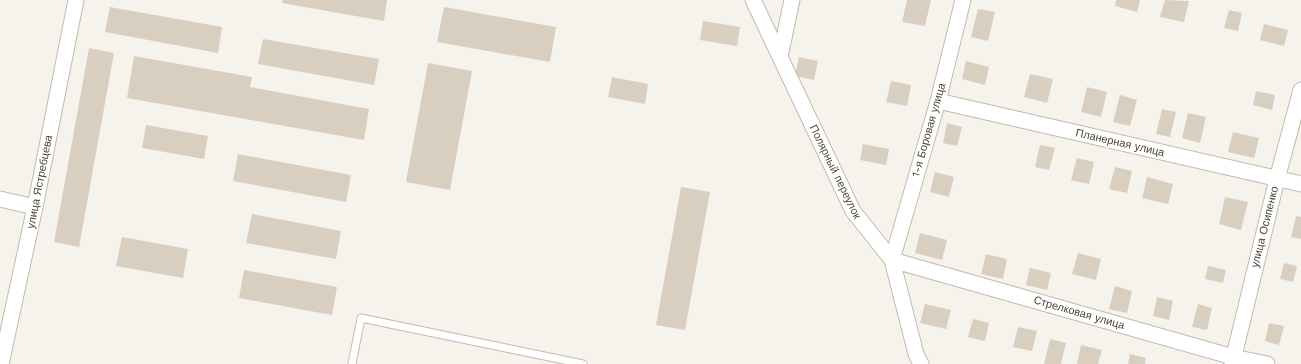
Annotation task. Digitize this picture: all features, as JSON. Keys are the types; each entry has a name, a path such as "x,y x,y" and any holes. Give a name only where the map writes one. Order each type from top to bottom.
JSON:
{"street":[{"name":"улица Ястребцева","path":"2,357 35,207 76,0"},
{"name":"Полярный переулок","path":"753,0 853,211 892,260 916,354 921,364"},
{"path":"780,57 792,0"},
{"name":"1-я Боровая улица","path":"892,260 938,100 963,0"},
{"name":"улица Осипенко","path":"1232,360 1277,179 1301,90"},
{"name":"Планерная улица","path":"938,100 1301,184"},
{"path":"0,199 35,207"},
{"name":"Стрелковая улица","path":"892,260 1232,360 1267,364"}],"lane":[{"path":"352,364 361,318 583,364"}],"building":[{"path":"283,0 387,0 384,21 282,3"},
{"path":"907,0 931,0 925,26 902,22"},
{"path":"1116,0 1140,0 1137,12 1115,6"},
{"path":"1165,0 1189,1 1184,22 1160,17"},
{"path":"110,7 222,27 218,53 105,32"},
{"path":"444,7 556,27 550,62 437,42"},
{"path":"978,9 995,12 988,41 971,37"},
{"path":"1229,10 1242,13 1238,31 1224,28"},
{"path":"703,21 740,27 737,46 700,40"},
{"path":"1264,24 1288,30 1284,46 1260,40"},
{"path":"263,39 379,59 374,85 258,64"},
{"path":"89,48 114,53 79,247 54,242"},
{"path":"134,56 252,77 250,87 369,109 364,140 127,98"},
{"path":"799,57 818,61 814,80 795,76"},
{"path":"966,61 989,67 985,85 962,79"},
{"path":"428,63 472,71 450,190 406,182"},
{"path":"1030,74 1053,79 1047,103 1024,97"},
{"path":"612,77 648,84 645,104 608,97"},
{"path":"891,81 911,85 907,106 886,102"},
{"path":"1087,87 1107,92 1101,117 1081,112"},
{"path":"1256,91 1275,95 1272,110 1253,105"},
{"path":"1120,95 1137,100 1130,126 1113,122"},
{"path":"1162,109 1176,112 1170,137 1156,134"},
{"path":"1188,113 1206,117 1200,143 1182,138"},
{"path":"947,123 962,127 957,146 943,143"},
{"path":"146,125 208,136 204,159 142,148"},
{"path":"1233,132 1259,138 1254,158 1228,152"},
{"path":"863,144 889,149 886,165 860,160"},
{"path":"1040,145 1055,148 1049,170 1035,167"},
{"path":"238,154 351,175 346,202 233,181"},
{"path":"1077,158 1094,162 1089,184 1071,180"},
{"path":"1115,167 1132,171 1127,193 1109,189"},
{"path":"935,172 954,177 949,197 930,192"},
{"path":"1147,177 1173,184 1168,204 1142,198"},
{"path":"681,187 710,192 685,330 656,325"},
{"path":"1225,197 1248,202 1241,230 1219,224"},
{"path":"252,214 341,231 336,259 246,243"},
{"path":"1296,216 1301,217 1301,239 1291,237"},
{"path":"920,233 947,240 942,260 915,253"},
{"path":"122,237 188,249 183,278 116,266"},
{"path":"1078,253 1101,259 1096,280 1072,274"},
{"path":"986,254 1007,259 1003,279 981,274"},
{"path":"1284,263 1297,266 1293,282 1280,279"},
{"path":"1208,266 1226,270 1223,283 1205,279"},
{"path":"1030,268 1051,273 1047,290 1026,285"},
{"path":"244,270 337,287 332,315 239,298"},
{"path":"1115,286 1132,291 1127,313 1109,309"},
{"path":"1157,297 1173,301 1169,320 1153,316"},
{"path":"925,304 951,310 946,329 920,323"},
{"path":"1198,304 1212,308 1207,330 1192,327"},
{"path":"973,319 989,323 985,341 968,337"},
{"path":"1269,323 1284,326 1279,345 1265,341"},
{"path":"1018,327 1037,331 1032,351 1013,347"},
{"path":"1050,339 1066,343 1061,364 1044,364"},
{"path":"1081,345 1102,350 1098,364 1077,364"},
{"path":"1130,354 1146,358 1145,364 1128,364"}]}
